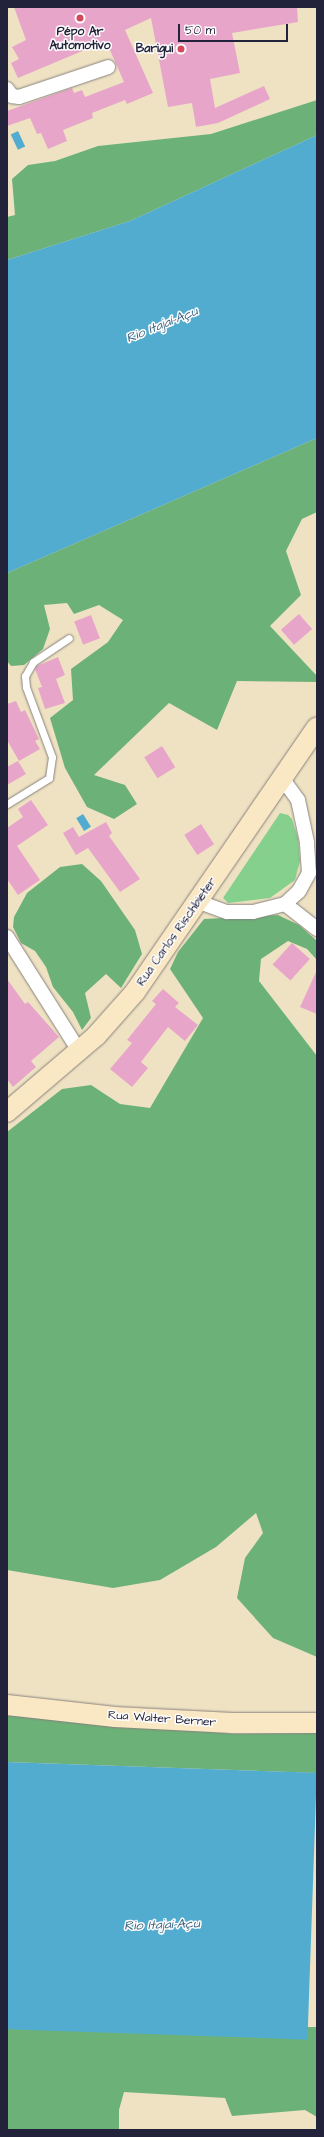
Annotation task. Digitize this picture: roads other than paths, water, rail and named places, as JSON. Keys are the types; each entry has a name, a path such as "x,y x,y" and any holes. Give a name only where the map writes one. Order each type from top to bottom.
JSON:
{"street":[{"path":"7,89 12,96 19,97 108,67"},
{"name":"Rua Carlos Rischbieter","path":"7,1112 79,1051 135,992 199,902 317,727"},
{"path":"199,902 227,912 253,912 285,904 313,875 298,800 282,778"},
{"path":"285,904 317,929"},
{"path":"7,937 79,1051"},
{"name":"Rua Walter Berner","path":"7,1705 122,1717 233,1723 317,1723"}],"lane":[{"path":"7,804 49,778 52,757 26,687 25,676 33,662 69,638"}],"water":[{"path":"18,131 25,146 18,150 11,134"},
{"name":"Rio Itajaí-Açu","path":"317,135 317,438 7,573 7,260 130,221"},
{"path":"83,814 91,827 84,831 76,818"},
{"name":"Rio Itajaí-Açu","path":"7,1762 317,1773 307,2040 7,2029"}],"place":[{"name":"Pépo Ar Automotivo","path":"80,18"},
{"name":"Barigui","path":"181,49"}]}
